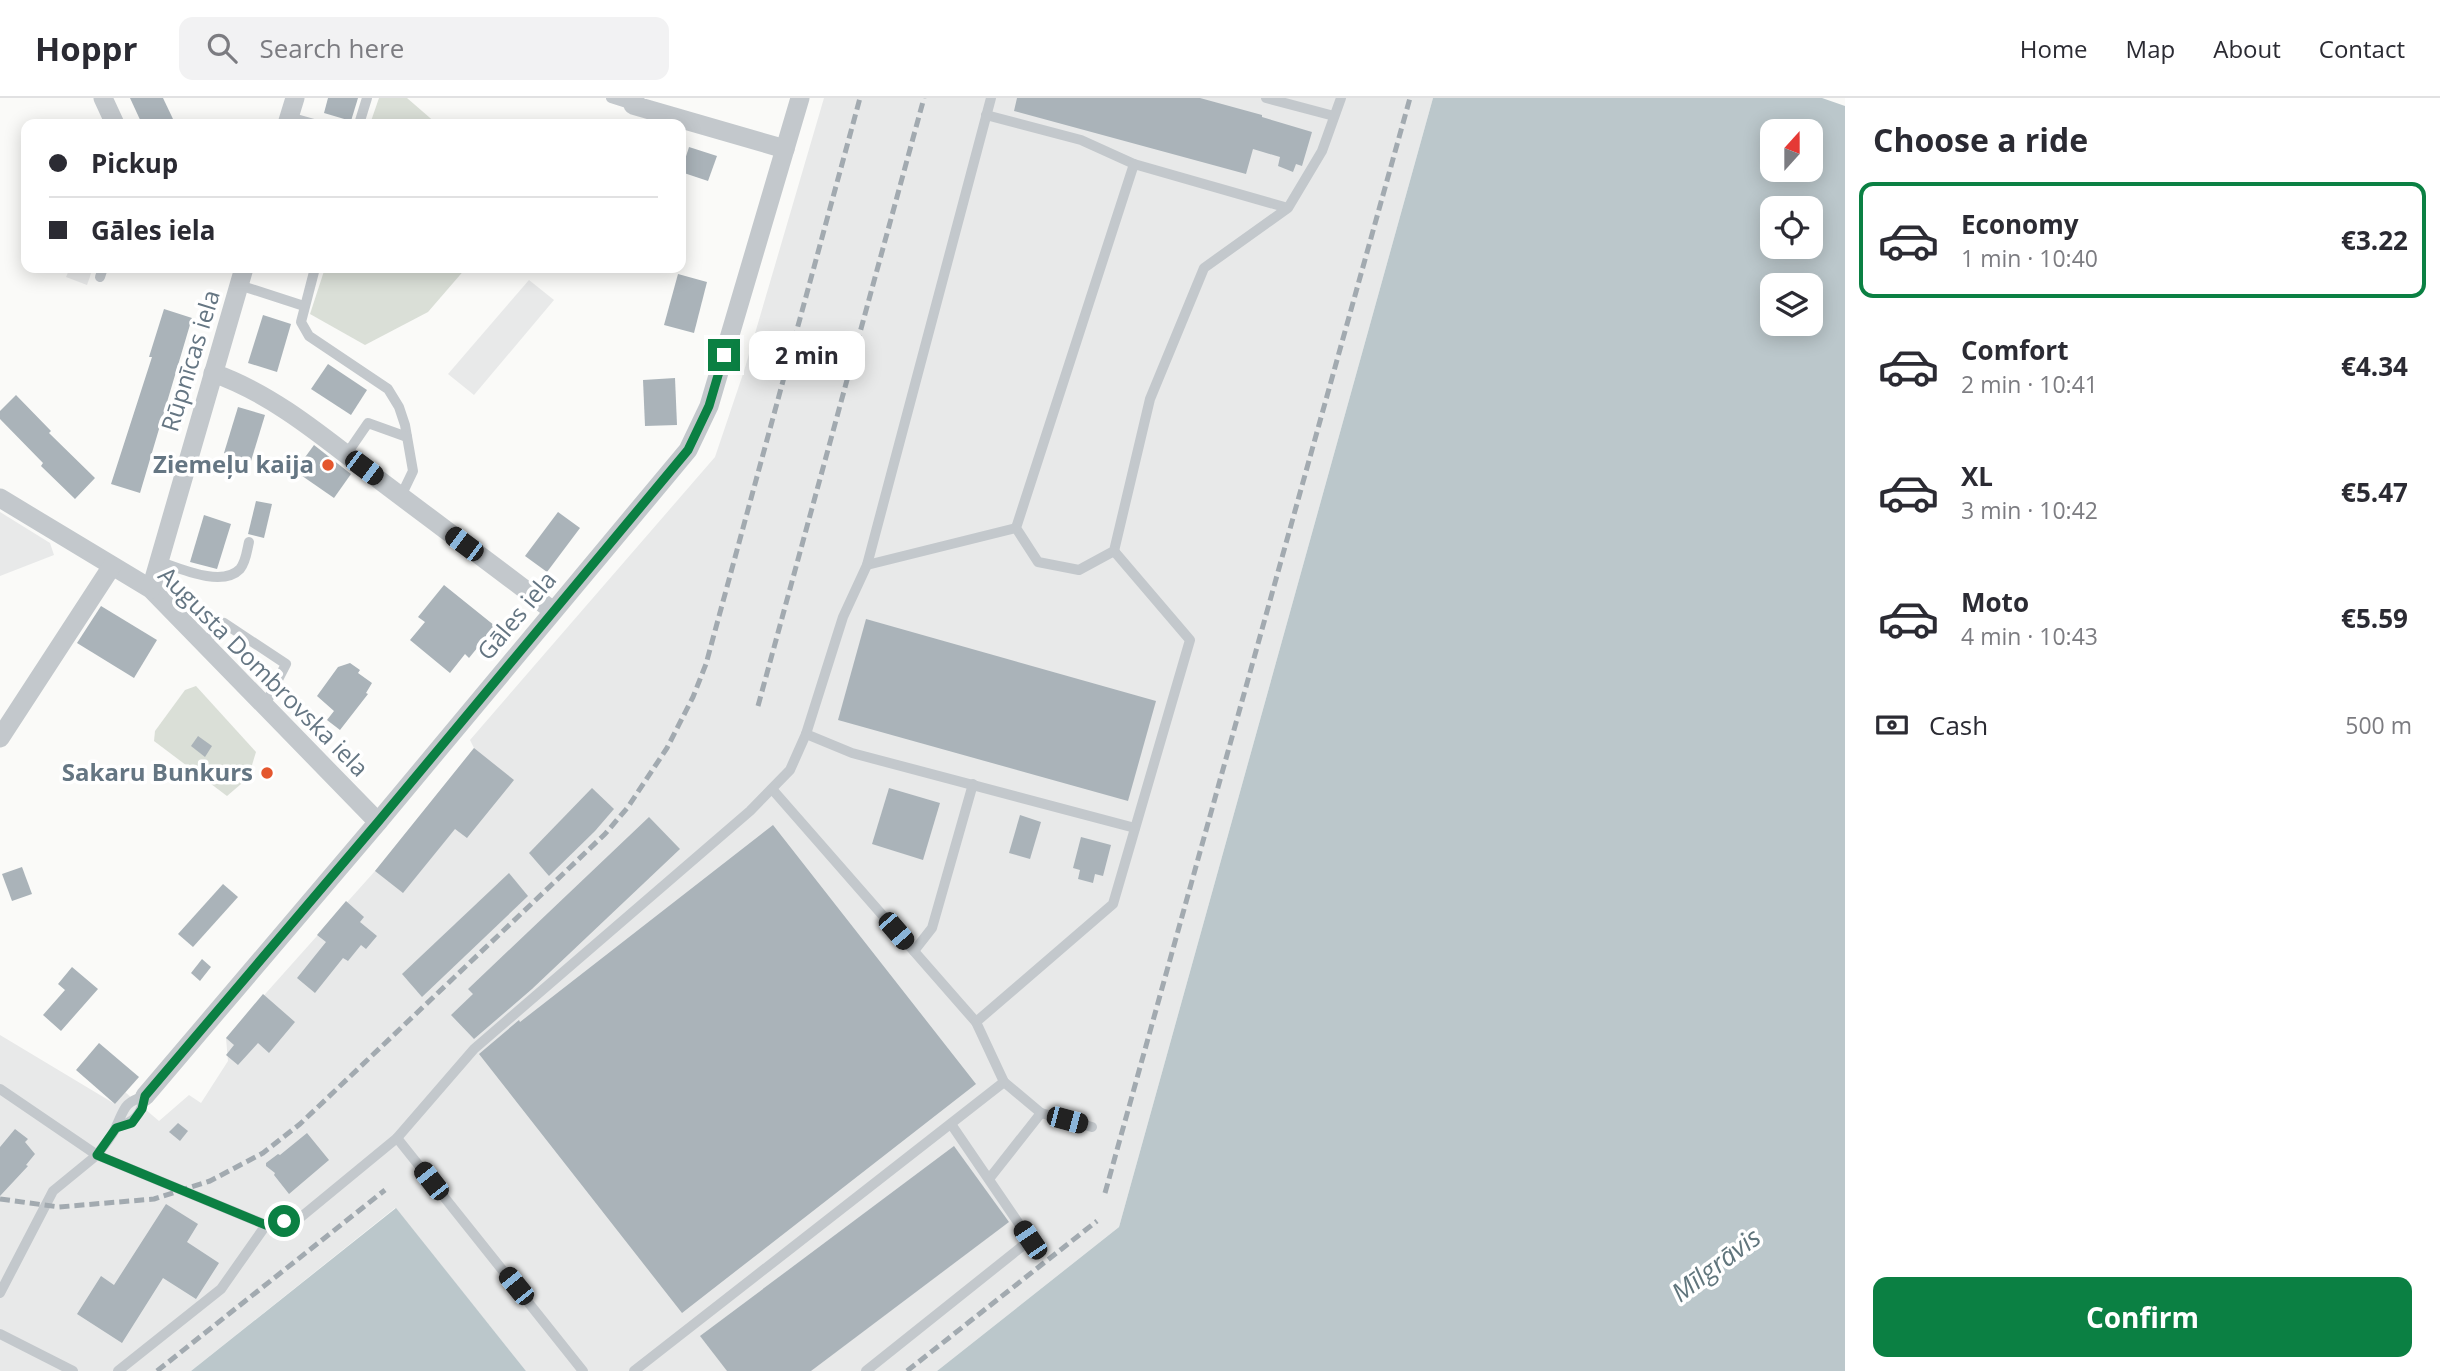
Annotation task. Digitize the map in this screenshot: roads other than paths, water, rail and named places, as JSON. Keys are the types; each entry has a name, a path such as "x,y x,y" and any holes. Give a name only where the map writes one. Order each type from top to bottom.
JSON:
{"street":[{"path":"103,98 113,119"},
{"name":"Gāles iela","path":"145,1096 688,450 709,406 800,98"},
{"path":"634,102 785,149"},
{"name":"Rūpnīcas iela","path":"151,589 242,276"},
{"path":"213,373 232,379 274,403 346,454 553,611"},
{"name":"Augusta Dombrovska iela","path":"0,498 151,589 378,822"},
{"path":"0,738 112,566"}],"lane":[{"path":"361,119 367,98"},
{"path":"611,98 634,102"},
{"path":"0,1089 97,1155 266,1225 301,1217 397,1138 474,1049 772,789 790,770 806,734 843,617 867,565 991,98"},
{"path":"1266,98 1334,116"},
{"path":"1016,528 1038,562 1079,570 1115,551 1150,399 1203,268 1288,208 1322,151 1341,98"},
{"path":"986,115 1081,140 1134,164 1288,208"},
{"path":"1016,528 1134,164"},
{"path":"314,273 301,322 309,336 388,389 399,407 412,471 401,496"},
{"path":"242,276 304,306"},
{"path":"346,454 368,424 407,437"},
{"path":"867,565 1016,528"},
{"path":"158,561 217,578 231,575 240,568 249,542"},
{"path":"976,1022 1113,904 1190,640 1115,551"},
{"path":"204,643 224,623 286,664 265,705"},
{"path":"806,734 852,754 1135,828"},
{"path":"914,951 932,928 973,784"},
{"path":"772,789 976,1022 1004,1082 1041,1113 1092,1127"},
{"path":"634,1371 1004,1082"},
{"path":"0,1293 53,1191 97,1155 116,1128 132,1123 142,1109 145,1096"},
{"path":"989,1179 1041,1113"},
{"path":"866,1371 1030,1240 951,1124"},
{"path":"397,1138 583,1371"},
{"path":"118,1371 221,1289 266,1225"},
{"path":"0,1334 73,1371"}],"water":[{"name":"Mīlgrāvis","path":"1433,98 1822,98 1845,106 1845,1371 937,1371 1119,1227"},
{"path":"396,1208 526,1371 191,1371"}],"railway":[{"path":"0,1199 59,1207 154,1199 210,1181 263,1153 300,1124 605,834 628,807 667,748 693,697 706,664 860,98"},
{"path":"758,706 924,98"},
{"path":"1105,1193 1410,98"},
{"path":"157,1371 385,1190"},
{"path":"907,1371 1097,1221"}],"place":[{"name":"Ziemeļu kaija","path":"328,465"},
{"name":"Sakaru Bunkurs","path":"267,773"}]}
